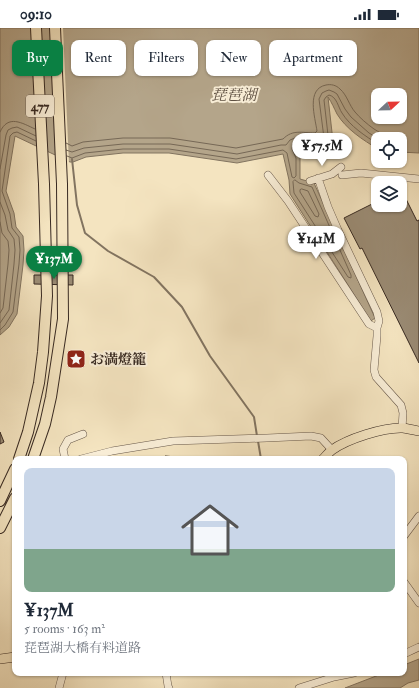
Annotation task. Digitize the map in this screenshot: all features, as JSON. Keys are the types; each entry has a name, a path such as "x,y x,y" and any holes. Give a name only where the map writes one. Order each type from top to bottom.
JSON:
{"highway":[{"name":"477","path":"20,456 28,432 35,402 43,352 47,296 44,184 36,28"},
{"name":"477","path":"34,456 51,397 63,319 62,184 55,28"},
{"path":"0,501 12,475"},
{"path":"0,528 12,504"}],"main road":[{"path":"326,456 332,450 349,441 368,434 402,428 419,431"},
{"path":"0,659 12,657"}],"street":[{"path":"310,181 332,174 341,167"},
{"path":"342,175 361,173 419,179"},
{"path":"268,175 288,201 369,324 377,328"},
{"path":"318,178 338,230 377,312 379,320 374,370 376,377 401,405 403,412 402,428"},
{"path":"64,456 62,449 68,440 83,434"},
{"path":"93,456 112,451 173,441 311,436 321,438 332,450"},
{"path":"407,532 419,516"},
{"path":"407,586 419,603"},
{"path":"407,653 419,647"},
{"path":"59,688 62,676"},
{"path":"166,676 169,688"},
{"path":"299,688 339,676"}],"water":[{"name":"琵琶湖","path":"0,28 419,28 419,153 407,152 407,132 371,132 371,145 345,125 328,97 334,150 295,147 300,156 300,179 314,183 375,318 371,321 290,194 289,180 283,154 237,163 169,153 123,153 86,157 70,162 15,136 6,191 14,213 16,227 23,236 24,250 17,314 9,327 0,335"},
{"path":"419,659 419,680 408,683 400,688 345,688 376,676 407,676 407,664"}],"pier":[{"path":"50,28 63,28 69,164 56,157 52,76 63,76 63,40 51,40"}],"building":[{"path":"407,201 417,221 419,220 419,363 362,248 360,249 344,218 371,204 371,212 407,212"},
{"path":"34,275 73,275 73,285 34,284"},
{"path":"0,432 4,442 0,444"}],"waterway":[{"path":"72,159 77,205 85,233 108,251 154,277 182,307 210,356 254,417 257,436"},
{"path":"258,441 260,456"}],"place":[{"name":"お満燈籠","path":"76,359"}]}
